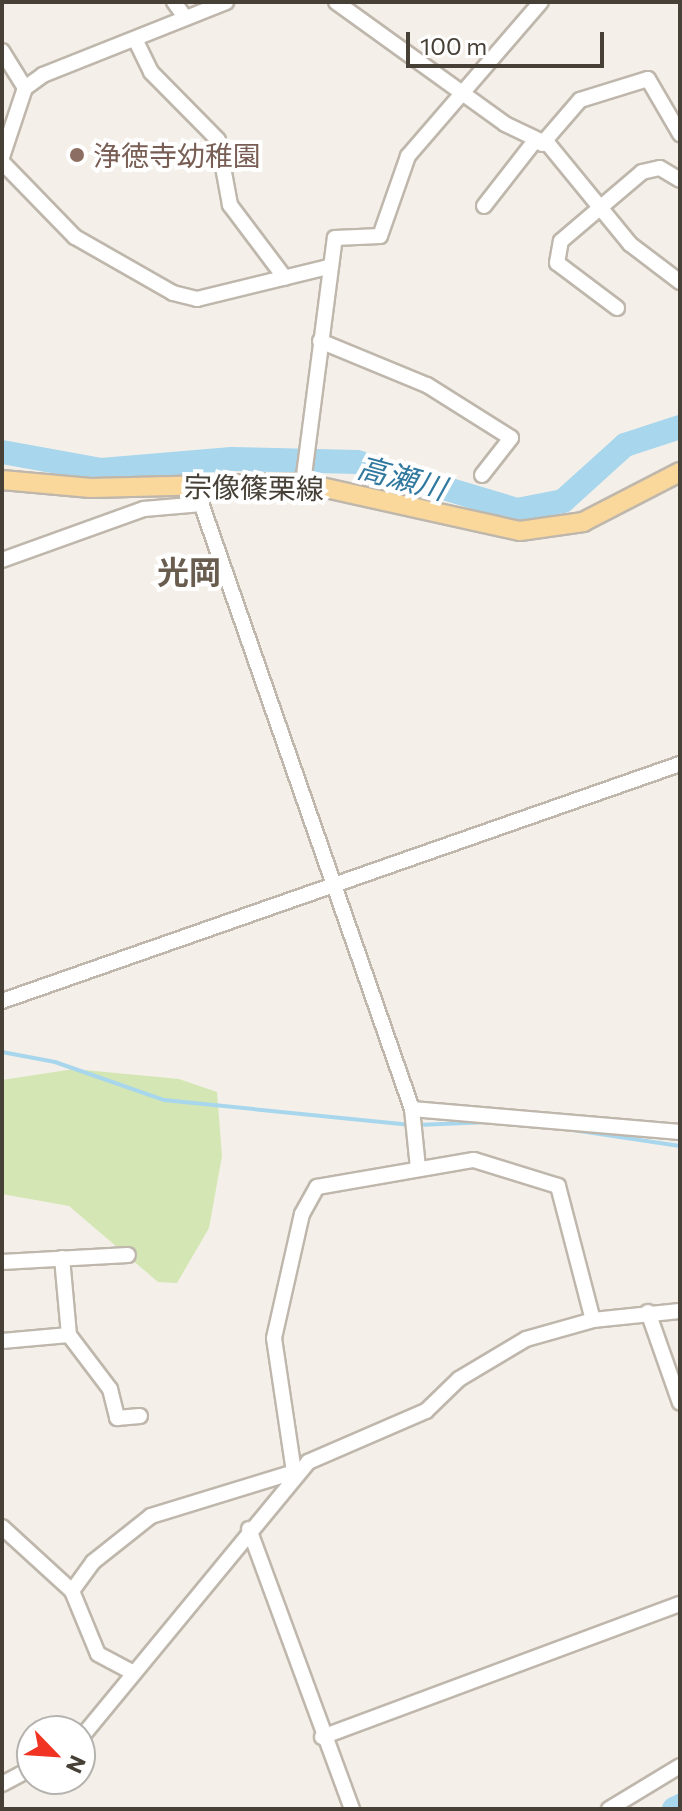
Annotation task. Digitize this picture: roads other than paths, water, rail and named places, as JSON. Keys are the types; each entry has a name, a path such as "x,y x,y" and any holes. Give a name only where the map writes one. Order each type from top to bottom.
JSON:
{"main road":[{"name":"宗像篠栗線","path":"2,480 91,488 194,483 303,483 520,531 583,522 680,472"}],"street":[{"path":"174,2 184,16"},
{"path":"226,2 184,16 25,88 2,160 75,237 173,293 197,299 328,267"},
{"path":"336,2 538,143 630,244 678,276"},
{"path":"303,483 328,267 335,238 380,236 387,228 408,156 463,88 541,2"},
{"path":"135,39 151,72 218,140 230,205 285,278"},
{"path":"2,51 25,88"},
{"path":"484,206 580,100 648,79 680,134"},
{"path":"617,308 557,263 561,241 642,172 676,171"},
{"path":"320,341 427,385 511,438 482,475"},
{"path":"194,483 412,1109 418,1168"},
{"path":"2,560 144,509 202,504"},
{"path":"2,1001 680,764"},
{"path":"412,1109 680,1132"},
{"path":"96,1719 294,1472 274,1338 308,1197 328,1182 474,1160 558,1186 593,1320"},
{"path":"2,1262 128,1255"},
{"path":"62,1258 69,1335 110,1389 117,1418 140,1416"},
{"path":"72,1591 93,1562 151,1516 294,1472 426,1411 459,1379 526,1339 593,1320 680,1311"},
{"path":"648,1312 680,1403"},
{"path":"2,1341 69,1335"},
{"path":"2,1527 72,1591 98,1654 133,1673"},
{"path":"249,1529 322,1737 352,1809"},
{"path":"322,1737 680,1604"},
{"path":"609,1809 680,1766"}],"waterway":[{"name":"高瀬川","path":"2,452 101,470 232,459 357,462 517,510 563,501 625,445 680,427"},
{"path":"2,1052 55,1062 164,1100 409,1125"},
{"path":"418,1125 489,1122"},
{"path":"573,1130 680,1146"},
{"path":"674,1809 680,1806"}],"place":[{"name":"浄徳寺幼稚園","path":"77,155"}],"district":[{"name":"光岡","path":"189,571"}]}
